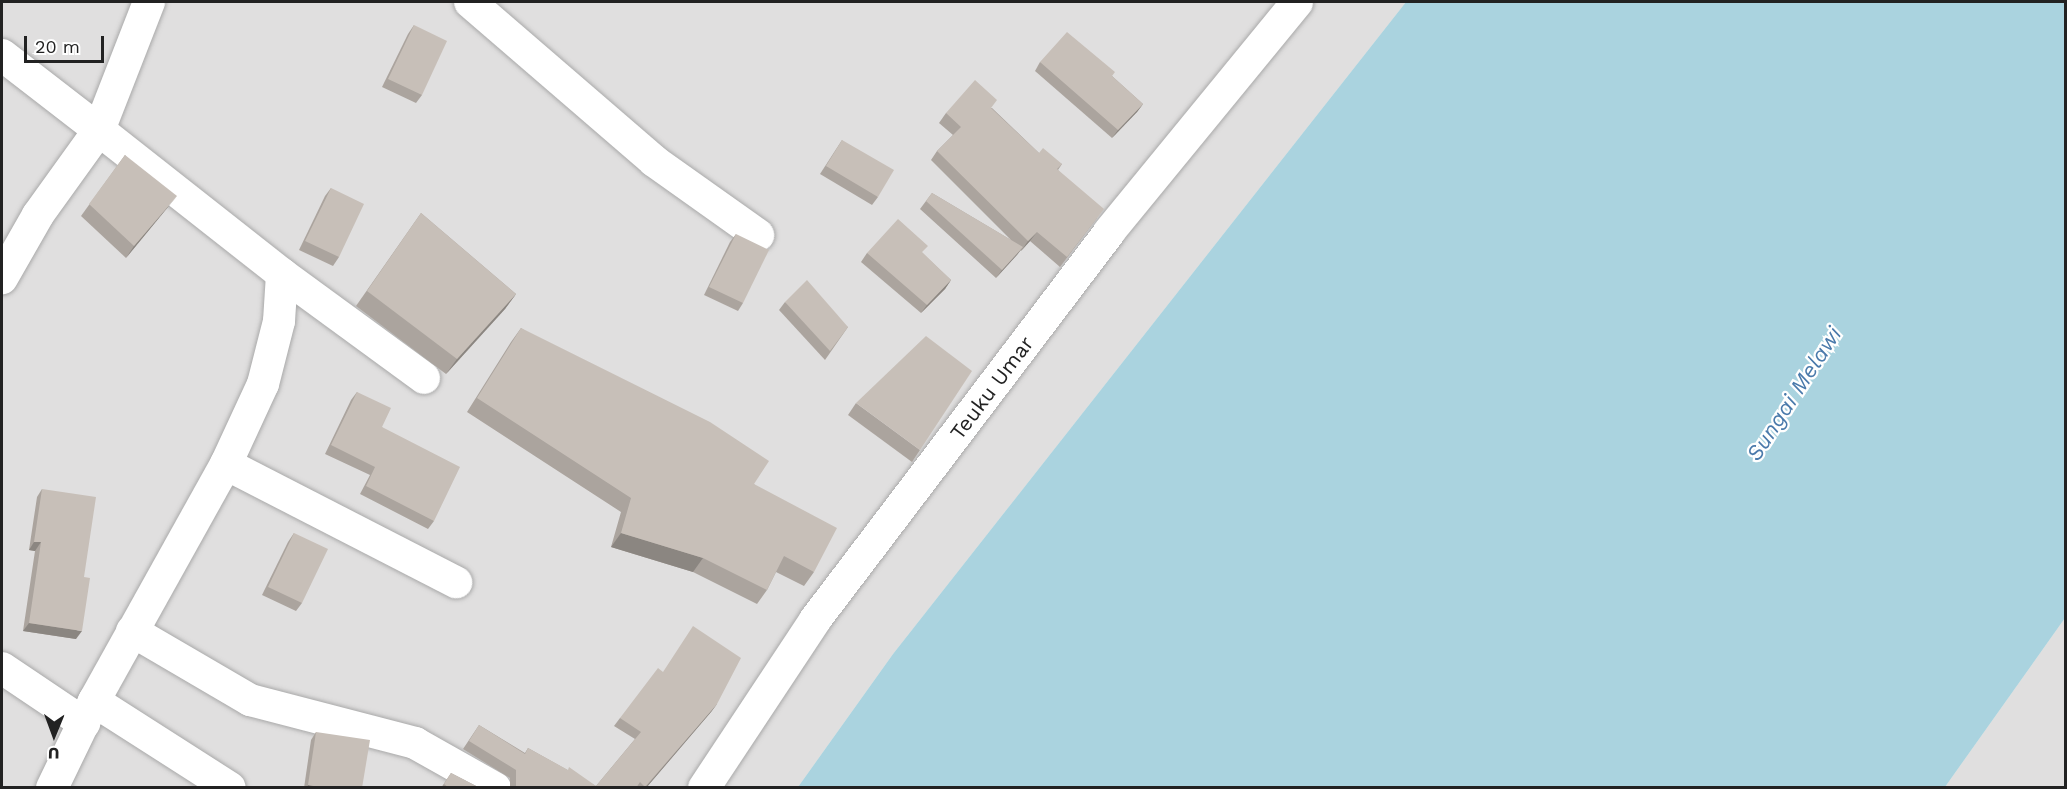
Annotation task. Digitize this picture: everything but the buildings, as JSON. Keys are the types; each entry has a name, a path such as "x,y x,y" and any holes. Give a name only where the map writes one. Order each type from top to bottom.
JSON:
{"street":[{"path":"470,2 654,161 758,235"},
{"name":"Teuku Umar","path":"704,788 815,620 1109,232 1297,2"},
{"path":"2,278 39,215 99,130 143,4"},
{"path":"2,55 282,274 424,378"},
{"path":"52,788 132,631 226,464 263,384 279,321 282,274"},
{"path":"226,464 456,582"},
{"path":"132,631 250,700 415,743 495,788"},
{"path":"2,668 230,788"}],"shaded area":[{"path":"2,2 1406,2 893,654 798,787 2,788"},
{"path":"2065,618 2065,787 1945,787"}],"water":[{"name":"Sungai Melawi","path":"1406,2 2065,2 2065,618 1945,787 798,787 893,654"}]}
